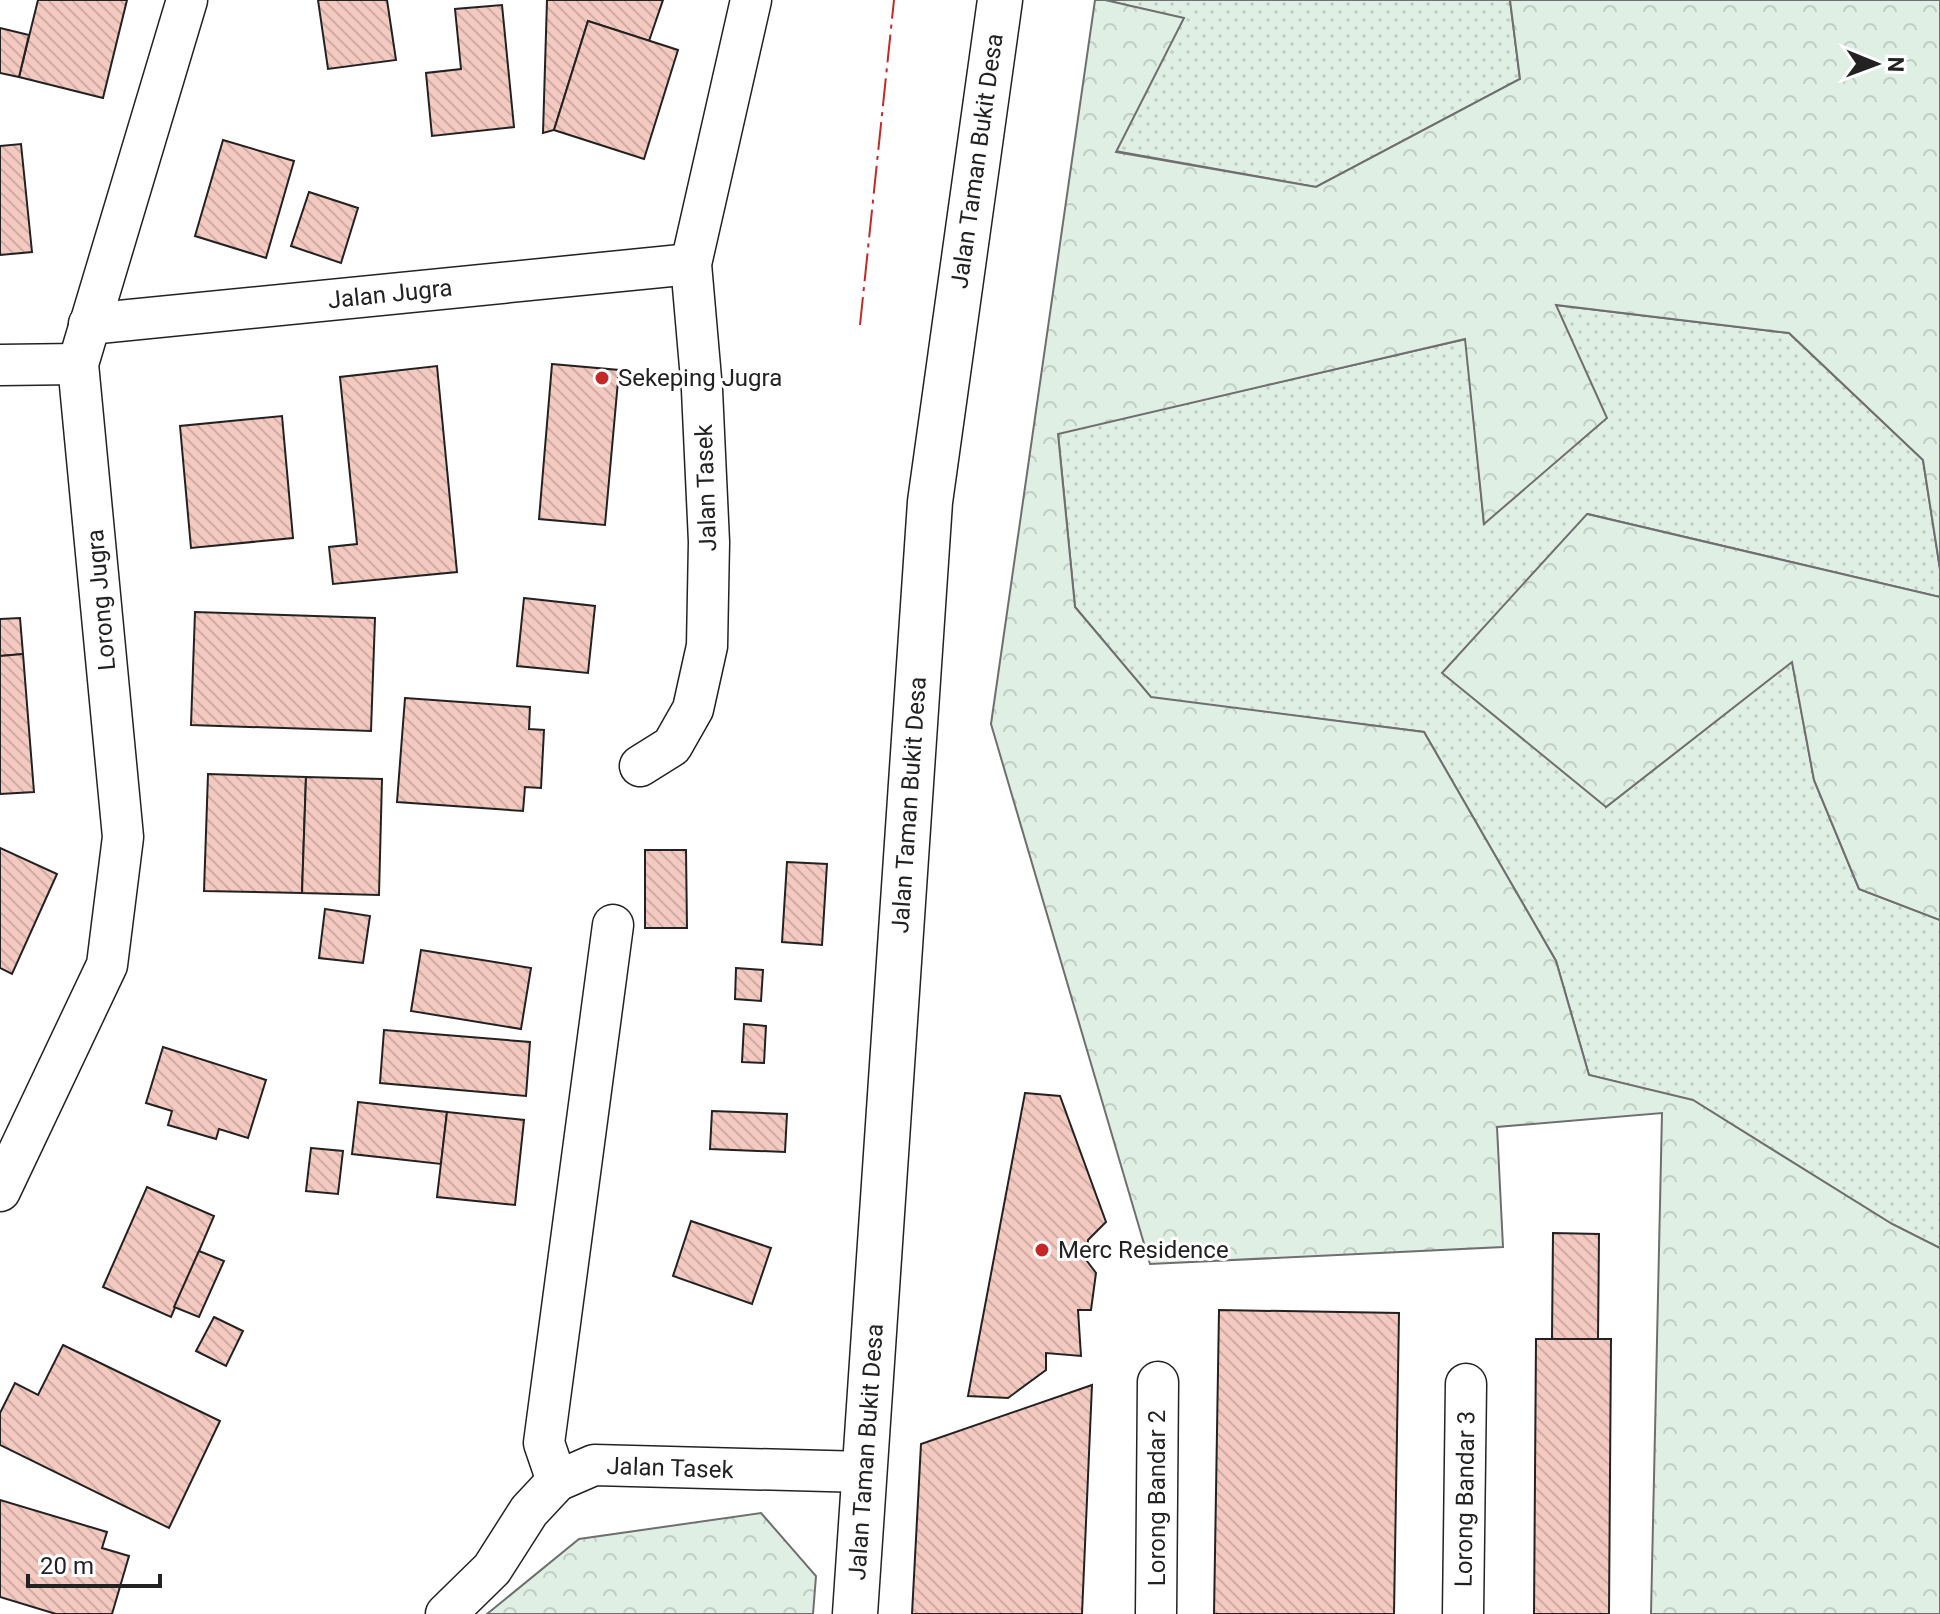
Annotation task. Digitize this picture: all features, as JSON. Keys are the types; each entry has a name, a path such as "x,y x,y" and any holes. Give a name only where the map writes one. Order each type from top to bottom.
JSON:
{"street":[{"name":"Lorong Jugra","path":"0,1191 107,965 123,837 78,364 187,0"},
{"name":"Jalan Tasek","path":"640,766 672,746 693,709 707,646 709,542 702,390 691,264 751,0"},
{"name":"Jalan Taman Bukit Desa","path":"855,1614 930,502 1000,0"},
{"name":"Jalan Jugra","path":"89,324 691,264"},
{"path":"0,365 78,364"},
{"path":"557,1481 544,1443 613,925"},
{"name":"Lorong Bandar 2","path":"1156,1614 1158,1382"},
{"name":"Lorong Bandar 3","path":"1463,1614 1466,1384"},
{"name":"Jalan Tasek","path":"446,1614 492,1569 529,1511 557,1481 594,1465 865,1472"}],"green space":[{"path":"1095,0 1184,18 1116,152 1316,187 1520,79 1510,0 1940,0 1940,569 1923,460 1789,333 1556,305 1607,418 1484,524 1465,339 1058,434 1075,607 1151,697 1424,732 1556,961 1589,1075 1693,1100 1892,1224 1940,1248 1940,1614 1651,1614 1662,1113 1497,1127 1503,1247 1150,1264 991,724"},
{"path":"1105,0 1510,0 1520,79 1316,187 1115,151 1183,19"},
{"path":"1555,305 1789,333 1923,460 1940,569 1940,597 1588,514 1606,807 1792,661 1814,780 1859,889 1940,920 1940,1248 1892,1224 1693,1101 1589,1075 1556,961 1424,732 1151,698 1075,607 1058,433 1466,339 1484,524"},
{"path":"1587,514 1940,597 1940,920 1859,889 1814,780 1792,662 1606,807 1442,673"},
{"path":"761,1513 816,1576 813,1614 487,1614 579,1539"}],"building":[{"path":"38,0 127,0 103,98 19,77"},
{"path":"318,0 387,0 396,60 328,69"},
{"path":"547,0 663,0 649,41 588,21 554,130 543,133"},
{"path":"502,5 514,127 432,136 426,73 461,69 455,9"},
{"path":"588,21 678,50 644,159 554,130"},
{"path":"0,28 29,35 19,77 0,73"},
{"path":"223,140 294,161 266,258 195,236"},
{"path":"21,144 32,252 0,255 0,146"},
{"path":"309,192 358,208 341,263 291,246"},
{"path":"552,364 619,370 605,525 539,519"},
{"path":"437,366 457,572 333,584 329,547 357,544 340,377"},
{"path":"282,416 293,538 191,548 180,426"},
{"path":"524,598 595,606 588,673 517,666"},
{"path":"195,612 375,618 371,731 191,725"},
{"path":"20,618 23,654 0,656 0,619"},
{"path":"23,654 34,792 0,794 0,656"},
{"path":"405,698 530,707 529,729 544,730 541,788 525,787 523,811 397,802"},
{"path":"208,774 306,777 302,893 204,891"},
{"path":"306,777 382,779 379,895 302,893"},
{"path":"0,848 57,874 12,974 0,968"},
{"path":"645,850 686,850 687,928 645,928"},
{"path":"787,862 827,864 822,945 782,942"},
{"path":"325,909 370,916 363,963 319,958"},
{"path":"421,950 531,968 521,1029 411,1011"},
{"path":"736,968 763,970 761,1001 735,999"},
{"path":"744,1024 766,1026 764,1063 742,1062"},
{"path":"384,1030 530,1042 526,1096 380,1083"},
{"path":"163,1047 266,1080 248,1138 219,1129 216,1139 168,1125 172,1111 146,1103"},
{"name":"Merc Residence","path":"1025,1093 1060,1096 1106,1222 1088,1240 1087,1261 1096,1273 1091,1310 1078,1310 1081,1356 1046,1353 1046,1370 1008,1398 968,1396"},
{"path":"358,1102 447,1112 441,1164 352,1154"},
{"path":"712,1111 787,1114 785,1152 710,1149"},
{"path":"447,1112 524,1120 515,1205 437,1197"},
{"path":"311,1148 343,1151 338,1194 306,1191"},
{"path":"147,1187 214,1216 171,1317 103,1287"},
{"path":"691,1221 771,1248 752,1304 673,1276"},
{"path":"1553,1233 1599,1234 1598,1339 1552,1339"},
{"path":"199,1251 224,1261 199,1317 174,1307"},
{"path":"1219,1310 1399,1313 1394,1614 1214,1614"},
{"path":"214,1317 243,1331 226,1366 196,1351"},
{"path":"1536,1339 1611,1339 1609,1614 1534,1614"},
{"path":"63,1345 220,1421 169,1528 0,1445 0,1413 15,1383 38,1395"},
{"path":"1092,1385 1082,1614 912,1614 921,1444"},
{"path":"0,1500 107,1532 102,1548 129,1556 112,1614 56,1614 0,1597"}],"power":[{"path":"860,325 894,0"}],"place":[{"name":"Sekeping Jugra","path":"602,378"},
{"name":"Merc Residence","path":"1042,1250"}]}
